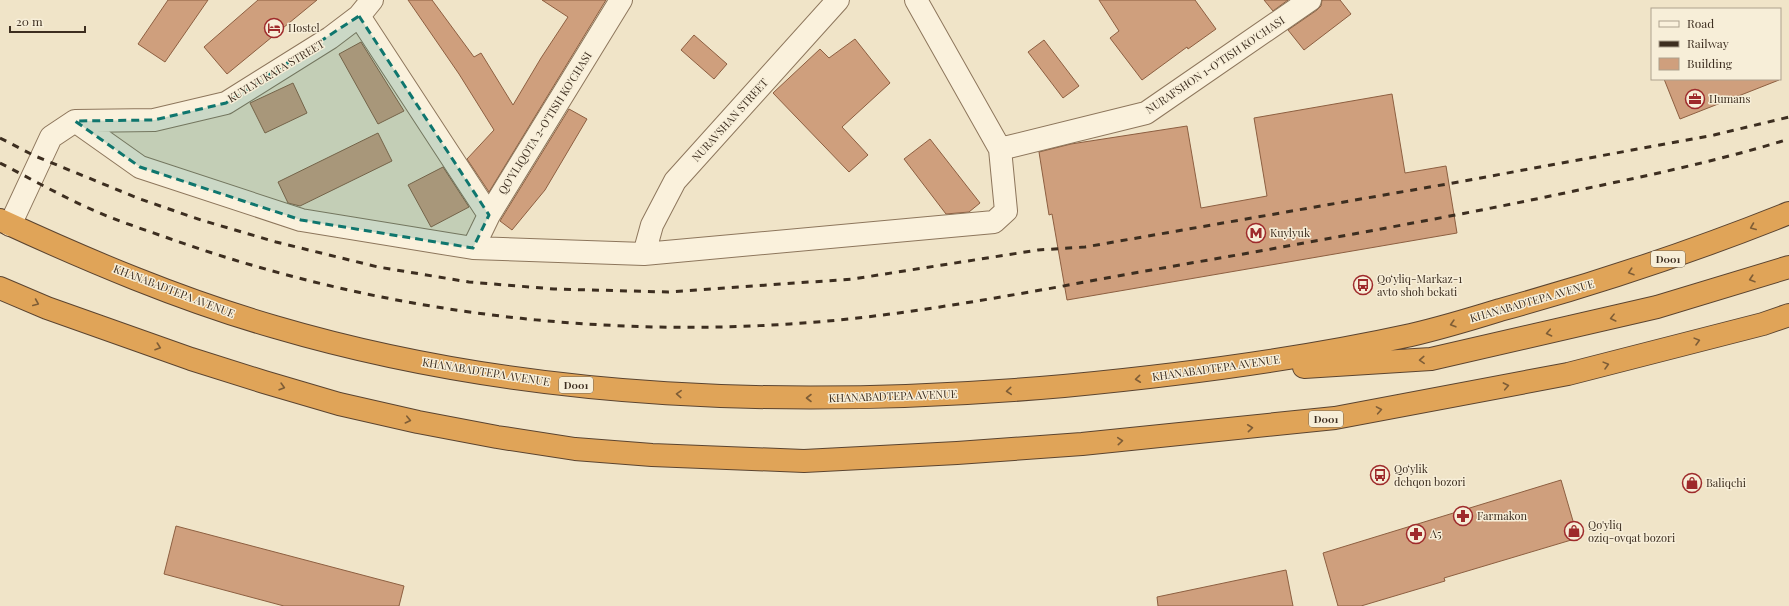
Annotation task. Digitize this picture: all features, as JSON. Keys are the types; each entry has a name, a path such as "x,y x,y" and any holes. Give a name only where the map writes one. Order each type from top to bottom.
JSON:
{"highway":[{"name":"KHANABADTEPA AVENUE","path":"5,222 170,292 277,328 387,355 500,376 616,389 785,398 900,397 997,392 1177,374 1274,360 1414,334 1544,298 1633,271 1721,240 1789,213"},
{"path":"1177,374 1431,359 1657,307 1789,267"},
{"name":"D001","path":"0,288 47,308 198,361 339,404 418,422 497,437 575,449 652,455 804,461 957,453 1082,444 1334,418 1568,374 1763,324 1789,315"}],"street":[{"name":"QO'YLIQOTA 2-O'TISH KO'CHASI","path":"473,248 488,215 621,0"},
{"name":"NURAVSHAN STREET","path":"644,254 652,225 675,181 838,0"},
{"path":"5,222 52,137 75,121 140,167 301,220 473,248 644,254 994,222 1006,211 1000,149 916,0"},
{"name":"NURAFSHON 1-O'TISH KO'CHASI","path":"1000,149 1146,113 1310,0"},
{"path":"366,8 488,215"},
{"name":"KUYLYUKATA STREET","path":"75,121 154,120 226,102 330,38 366,8"}],"highlighted area":[{"path":"359,16 489,215 473,248 301,220 140,167 75,121 154,120 226,103"}],"building":[{"path":"168,0 208,0 165,62 138,44"},
{"path":"258,0 317,0 227,74 204,47"},
{"path":"408,0 432,0 474,57 481,53 513,105 568,17 542,0 606,0 489,192 467,159 494,130 459,74"},
{"path":"1099,0 1195,0 1216,29 1188,49 1187,47 1142,80 1110,38 1119,31"},
{"path":"1264,0 1288,0 1273,11"},
{"path":"1322,0 1340,0 1351,14 1304,50 1288,30 1317,10 1321,6"},
{"path":"694,35 727,64 714,79 681,50"},
{"path":"855,39 890,83 842,127 868,155 849,172 773,93 820,49 829,58"},
{"path":"1044,40 1079,86 1063,98 1028,52"},
{"path":"361,42 404,111 378,124 339,54"},
{"path":"1664,80 1779,80 1680,119"},
{"path":"293,83 307,113 265,133 250,103"},
{"path":"1392,94 1405,173 1446,166 1457,233 1067,300 1052,214 1049,215 1039,152 1071,144 1187,126 1201,208 1267,196 1254,118"},
{"path":"569,109 587,119 545,190 512,230 500,221"},
{"path":"378,133 392,161 300,206 288,203 278,182"},
{"path":"930,139 980,203 969,212 946,214 904,159"},
{"path":"443,167 469,207 431,227 408,185"},
{"path":"1561,480 1578,538 1444,578 1445,581 1361,606 1338,606 1323,553"},
{"path":"176,526 404,586 399,606 284,606 164,574"},
{"path":"1286,570 1293,606 1158,606 1157,597"}],"railway":[{"path":"0,138 35,156 140,199 201,220 276,242 378,267 469,282 554,289 668,292 853,279 1038,250 1085,247 1453,183 1714,135 1789,117"},
{"path":"0,163 53,191 122,222 244,263 322,284 401,301 481,314 561,322 641,327 722,327 803,323 867,317 1058,287 1382,229 1536,199 1682,168 1789,139"}],"place":[{"name":"Hostel","path":"274,28"},
{"name":"Humans","path":"1695,99"},
{"name":"Kuylyuk","path":"1256,233"},
{"name":"Qoʻyliq-Markaz-1 avto shoh bekati","path":"1363,285"},
{"name":"Qo‘ylik dehqon bozori","path":"1380,475"},
{"name":"Baliqchi","path":"1692,483"},
{"name":"Farmakon","path":"1463,516"},
{"name":"Qo'yliq oziq-ovqat bozori","path":"1574,531"},
{"name":"A5","path":"1416,534"}]}
